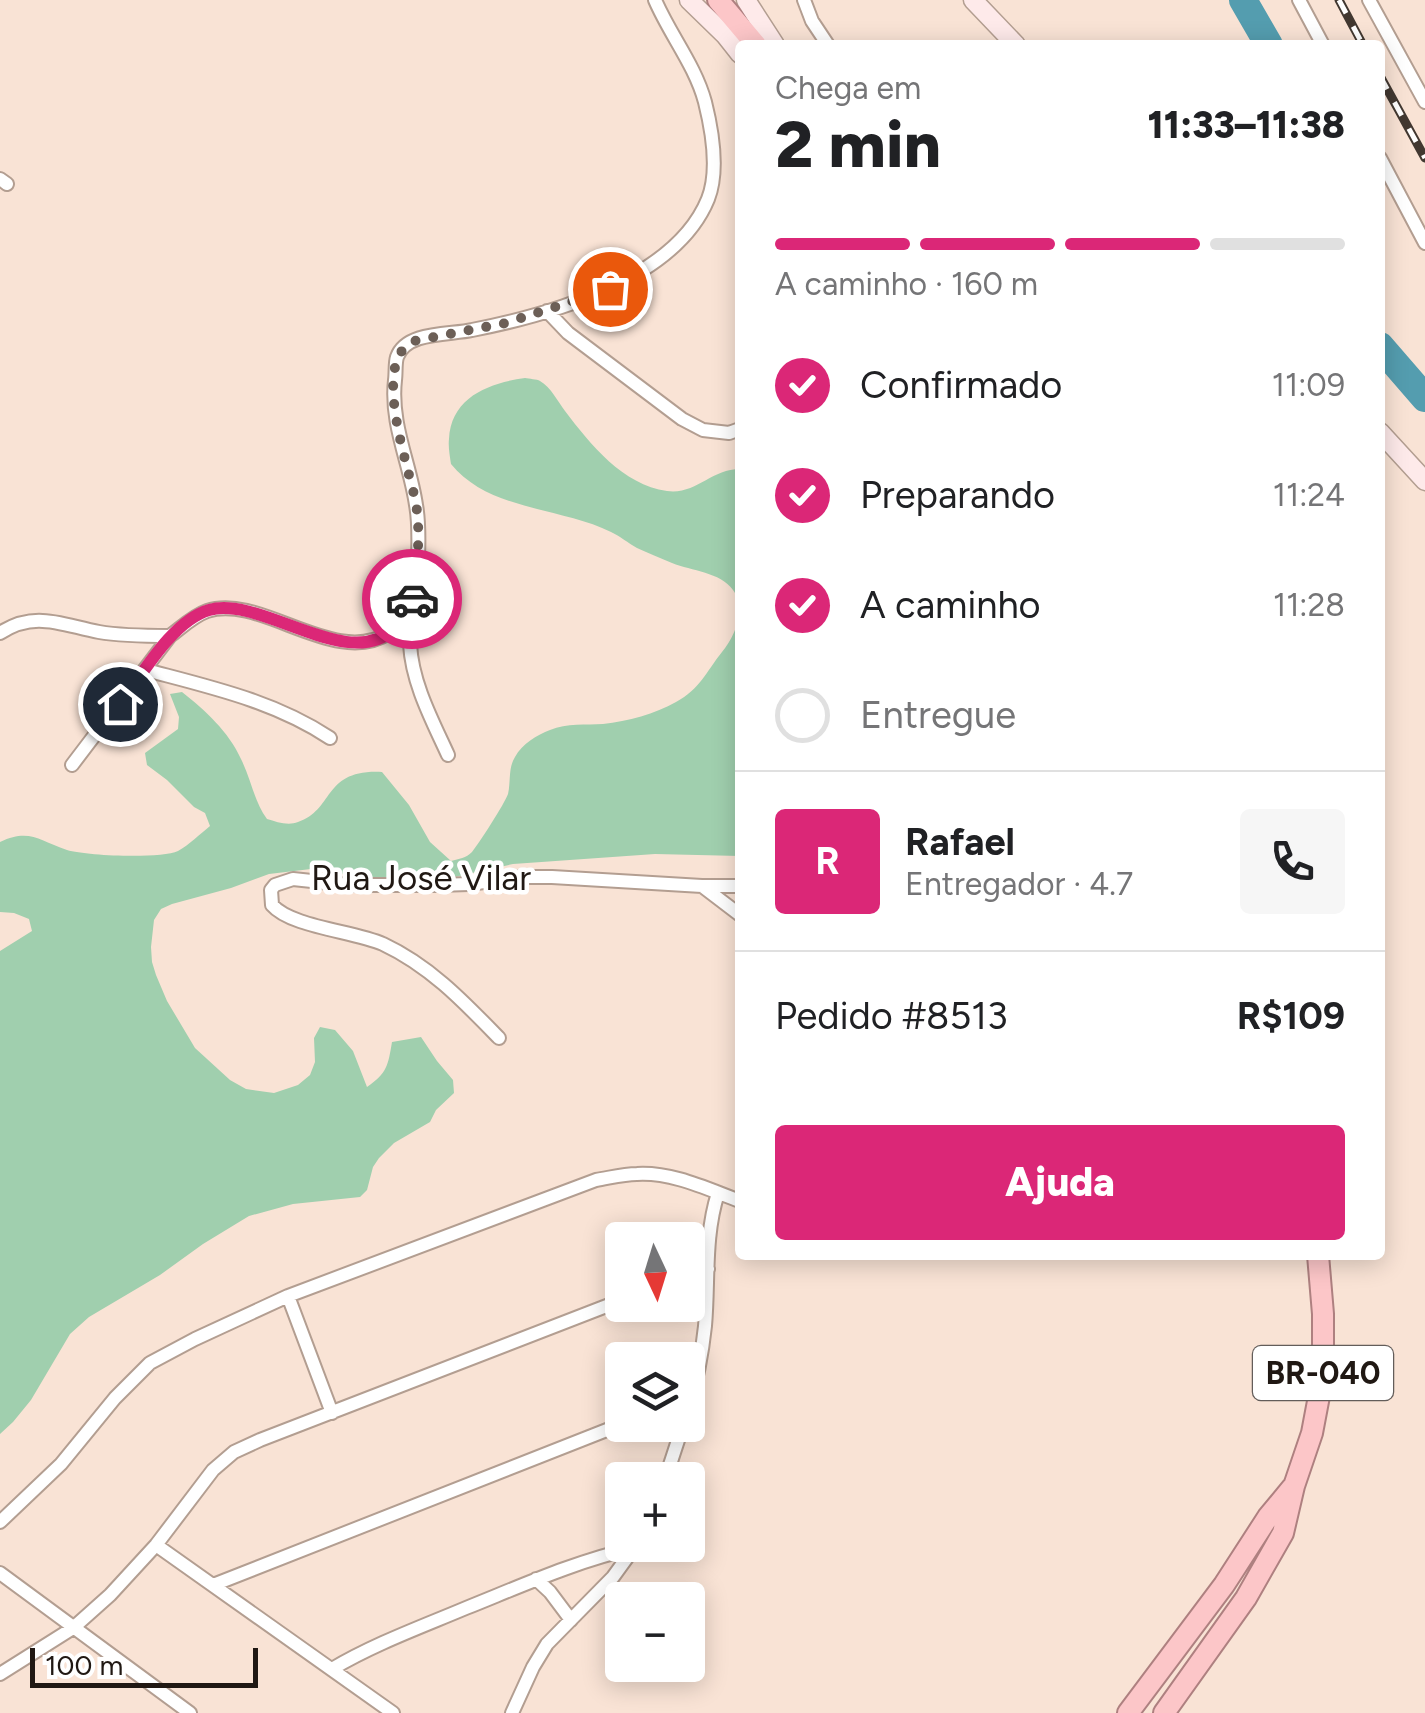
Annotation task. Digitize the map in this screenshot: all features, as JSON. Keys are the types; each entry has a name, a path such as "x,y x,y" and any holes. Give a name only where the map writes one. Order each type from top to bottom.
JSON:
{"highway":[{"path":"718,0 752,40"},
{"name":"BR-040","path":"1164,1713 1246,1598 1283,1534 1312,1432 1323,1375 1318,1260"},
{"name":"BR-040","path":"1128,1713 1224,1585 1268,1516 1294,1486"}],"main road":[{"path":"688,0 735,48"},
{"path":"746,0 772,40"},
{"path":"973,0 1011,40"},
{"path":"1385,437 1425,481"}],"street":[{"path":"448,755 418,688 410,644 417,515 397,432 394,388 398,356 406,344 414,341 506,323 610,289 648,267 696,219 708,198 713,174 705,102 656,0"},
{"path":"804,0 825,40"},
{"path":"1299,0 1320,40"},
{"path":"1369,0 1424,98"},
{"path":"1385,167 1425,243"},
{"path":"547,310 568,333 682,419 704,430 735,431"},
{"path":"72,765 170,636 190,619 210,610 227,609 338,640 362,642 394,629 412,604"},
{"path":"0,632 26,620 42,620 100,632 170,636"},
{"path":"146,670 272,706 330,738"},
{"name":"Rua José Vilar","path":"500,1038 416,962 382,944 286,916 272,905 271,890 293,879 349,885 437,885 523,877 735,886"},
{"path":"702,886 735,910"},
{"path":"0,1522 62,1464 114,1398 150,1363 288,1296 596,1180 663,1175 735,1199"},
{"path":"703,1342 710,1218 718,1193"},
{"path":"288,1296 332,1413"},
{"path":"0,1674 73,1628 110,1595 156,1545 212,1470 234,1452 605,1307"},
{"path":"213,1585 605,1431"},
{"path":"156,1545 392,1713"},
{"path":"332,1669 378,1645 536,1579 605,1555"},
{"path":"512,1713 547,1644 623,1562"},
{"path":"0,1573 190,1713"},
{"path":"536,1579 571,1620"}],"green space":[{"path":"525,378 544,384 609,461 651,487 667,491 687,489 735,470 735,594 721,579 650,554 591,524 505,500 467,479 451,464 451,425 464,403 498,384"},
{"path":"735,629 735,856 655,854 513,864 450,878 410,881 352,877 311,869 269,874 161,909 154,920 151,947 156,975 195,1048 230,1080 246,1089 274,1093 298,1085 310,1075 315,1062 314,1038 320,1027 335,1030 353,1051 367,1087 386,1068 392,1042 421,1037 453,1080 454,1093 436,1110 430,1122 394,1143 379,1158 367,1190 360,1197 293,1204 249,1216 89,1317 70,1334 31,1400 0,1434 0,951 32,931 29,919 0,912 0,842 27,836 77,852 169,854 210,826 205,813 147,765 145,753 178,729 179,717 170,694 182,692 230,740 267,819 286,824 298,822 318,809 339,783 349,777 382,772 409,805 430,842 451,861 460,859 472,852 502,806 513,761 526,744 556,728 622,721 668,706 697,686"}],"waterway":[{"path":"1243,0 1266,40"},
{"path":"1385,352 1425,398"}],"railway":[{"path":"1339,0 1360,40"},
{"path":"1385,85 1425,158"}],"way so far":[{"path":"412,599 418,526 397,432 394,388 398,356 406,344 414,341 506,323 610,289"}],"route":[{"path":"120,704 170,636 190,619 210,610 247,612 338,640 362,642 394,629 412,599"}]}
